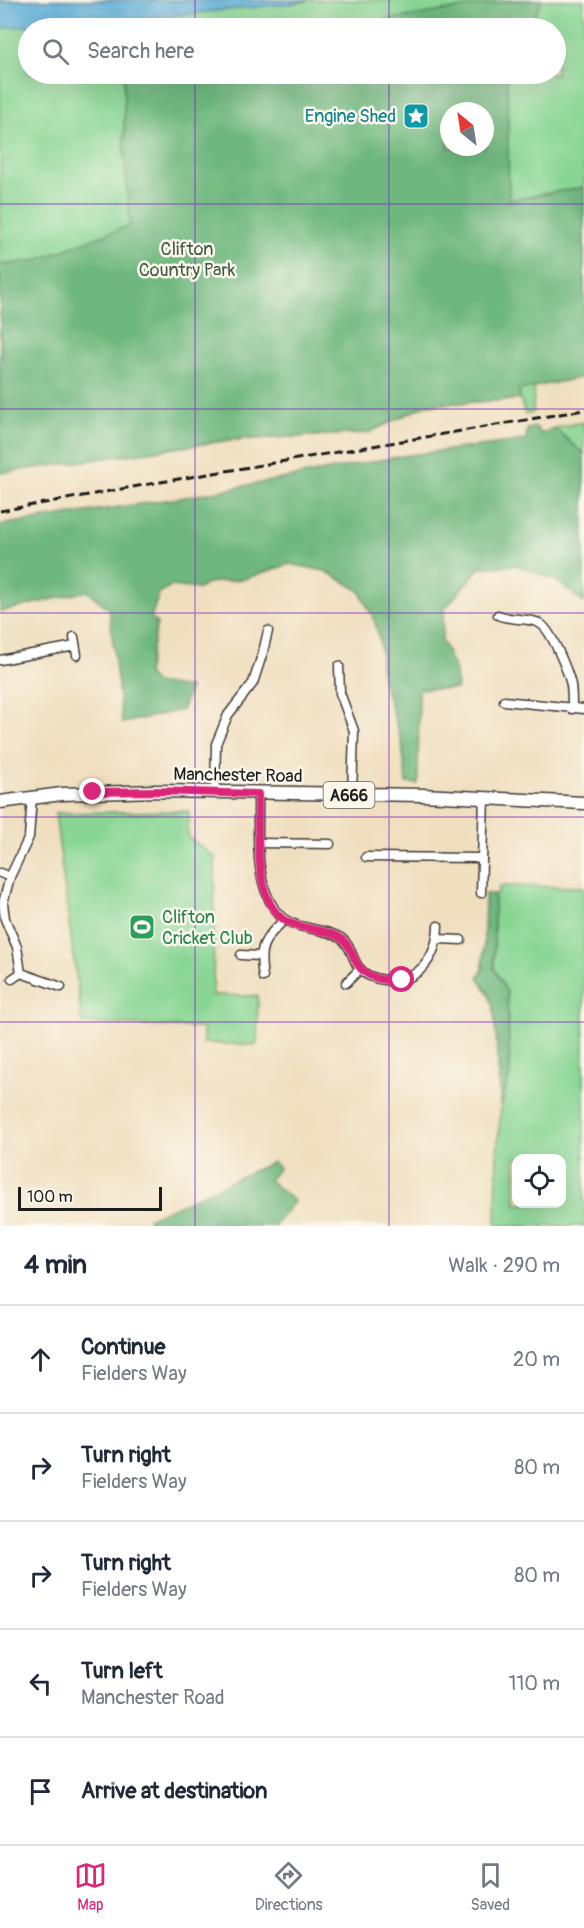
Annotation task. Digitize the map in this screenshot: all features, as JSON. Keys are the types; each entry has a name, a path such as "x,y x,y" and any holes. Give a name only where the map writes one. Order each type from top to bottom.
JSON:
{"main road":[{"name":"Manchester Road","path":"0,802 93,792 214,792 484,798 584,803"}],"street":[{"path":"498,615 538,622 545,626 566,668 571,686 572,709"},
{"path":"214,792 216,744 228,715 253,683 268,631"},
{"path":"0,660 75,642 77,655"},
{"path":"339,666 340,693 354,731 352,795"},
{"path":"504,701 584,709"},
{"path":"258,794 260,864 265,890 276,911 284,920 299,927 342,939 348,944 360,969 378,979 396,981 410,978 429,959 438,939 438,926"},
{"path":"21,973 17,947 3,911 10,877 29,837 32,797"},
{"path":"481,892 484,798"},
{"path":"259,843 314,848 330,844"},
{"path":"366,857 482,858"},
{"path":"0,873 10,877"},
{"path":"263,977 260,956 268,936 284,920"},
{"path":"438,939 461,940"},
{"path":"241,955 260,956"},
{"path":"346,982 360,969"},
{"path":"12,979 21,973"},
{"path":"21,973 62,987"}],"green space":[{"name":"Clifton Country Park","path":"0,0 584,0 584,377 534,387 533,413 525,414 520,399 426,405 368,433 231,440 0,473"},
{"path":"521,0 542,0 534,18 399,18"},
{"name":"Clifton Country Park","path":"124,84 507,84 509,200 584,187 584,377 519,390 520,399 426,405 368,433 231,440 0,473 0,265 37,260 130,225 124,152"},
{"path":"584,422 584,454 554,428"},
{"path":"536,427 541,434 554,428 584,454 584,603 556,580 516,565 479,568 444,610 442,640 455,670 457,689 419,689 418,784 406,783 402,743 382,678 380,642 375,622 359,590 325,571 290,564 244,579 208,583 199,589 171,586 159,593 151,618 157,623 147,674 155,683 190,688 182,710 122,723 109,609 87,591 0,612 0,525 192,496 402,456 526,440 527,429"},
{"name":"Clifton Cricket Club","path":"189,811 188,837 215,857 213,995 258,996 257,1045 203,1043 203,1028 82,1023 55,813"},
{"path":"499,886 584,887 584,1226 496,1226 497,1154 501,1105 510,1074 507,992 494,968 494,894 498,894"},
{"path":"485,894 494,894 494,968 507,992 510,1074 501,1105 494,1010 489,994 478,977 483,970"},
{"path":"273,1162 279,1168 269,1180 294,1201 274,1226 152,1226 148,1219"}],"water":[{"path":"0,0 309,0 148,18 18,18 18,27 0,28"}],"railway":[{"path":"0,511 584,410"}],"place":[{"name":"Engine Shed","path":"416,116"},
{"name":"Clifton Cricket Club","path":"142,927"}],"route":[{"path":"93,792 258,794 262,878 270,902 276,911 284,920 299,927 342,939 348,944 360,969 368,975 378,979 402,980"}]}
